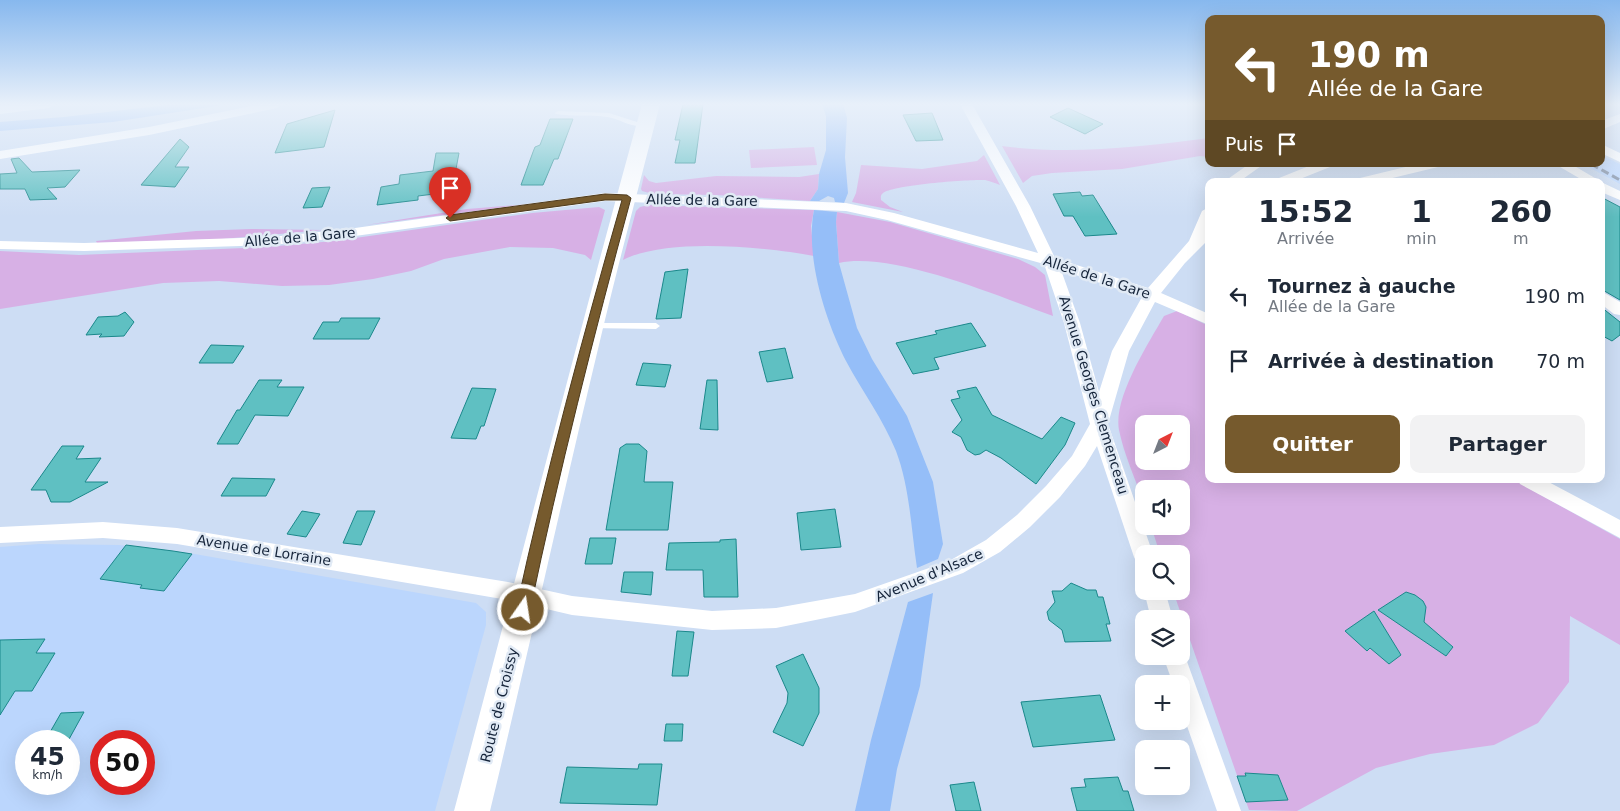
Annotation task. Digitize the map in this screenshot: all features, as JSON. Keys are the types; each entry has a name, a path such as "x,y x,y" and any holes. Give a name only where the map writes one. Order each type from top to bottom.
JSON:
{"main road":[{"name":"Route de Croissy","path":"472,811 527,595 536,550 592,326 641,142"}],"street":[{"path":"0,155 82,142"},
{"name":"Avenue Georges Clemenceau","path":"987,142 1019,198 1050,261 1072,323 1099,424 1140,545"},
{"path":"1605,150 1620,158"},
{"path":"1238,178 1253,167"},
{"path":"1291,178 1318,167"},
{"path":"1377,178 1421,167"},
{"path":"1568,167 1588,178"},
{"path":"1605,188 1620,196"},
{"name":"Allée de la Gare","path":"0,245 93,247 187,246 271,241 348,233 605,197 722,200 846,207 889,216 1050,261 1152,295 1205,318"},
{"name":"Avenue d'Alsace","path":"527,595 558,604 634,614 720,622 789,617 836,610 888,594 978,557 1007,535 1038,506 1073,468 1090,445 1099,424 1124,342 1152,295 1204,237"},
{"path":"1605,299 1620,310"},
{"path":"1534,483 1620,530"},
{"name":"Avenue de Lorraine","path":"0,536 39,532 103,530 177,536 527,595"},
{"path":"1177,665 1230,811"}],"lane":[{"path":"592,326 656,326"}],"shaded area":[{"path":"826,142 846,142 848,193 844,203 835,202 834,198 828,196 819,201 810,201 818,189 819,174 826,150"},
{"path":"1205,142 1205,157 1122,169 1052,173 1032,176 1023,183 1002,146 1027,149 1079,150"},
{"path":"814,147 817,165 751,168 749,150"},
{"path":"984,155 1000,185 985,180 964,180 901,187 882,194 881,200 890,207 903,212 852,202 856,193 861,165 922,169 977,161"},
{"path":"1605,157 1620,164 1620,184 1589,167 1605,167"},
{"path":"819,174 818,189 810,201 716,195 653,194 641,189 644,175 649,181 656,183 716,176 799,177"},
{"path":"529,204 366,225 467,209"},
{"path":"648,205 814,210 811,226 814,256 744,247 690,246 665,248 642,253 623,260 636,211 640,207"},
{"path":"599,207 605,210 591,260 585,255 553,248 510,247 444,259 411,271 373,279 329,285 282,286 219,281 163,283 0,309 0,251 79,255 266,247 334,241 532,213"},
{"path":"814,210 837,212 839,263 857,328 872,359 907,416 933,482 943,544 938,559 917,568 901,465 891,439 879,416 838,345 824,307 812,247"},
{"path":"837,212 890,222 1018,259 1035,267 1045,275 1053,316 916,269 862,261 839,263"},
{"path":"251,229 324,230 222,239 97,243 96,241 196,231"},
{"path":"1177,311 1205,324 1205,483 1519,483 1620,539 1620,645 1570,616 1569,682 1538,723 1494,745 1430,754 1376,768 1297,811 1249,810 1190,640 1190,610 1180,610 1176,600 1190,600 1190,545 1157,545 1154,535 1190,535 1190,480 1135,480 1121,439 1119,417 1121,403 1133,372 1164,316"},
{"path":"39,544 119,545 189,553 476,603 486,612 486,625 435,811 0,811 0,547"},
{"path":"933,593 920,686 897,769 890,811 855,811 871,740 908,602"}],"building":[{"path":"178,142 183,142 189,147 175,167 189,167 175,187 141,185"},
{"path":"280,142 326,142 324,147 275,153"},
{"path":"541,142 564,142 558,159 554,159 543,185 521,185 535,147 540,145"},
{"path":"680,142 698,142 695,163 675,163"},
{"path":"436,153 459,153 452,190 443,190 442,193 418,196 418,200 377,205 381,187 399,184 400,175 433,171"},
{"path":"19,158 32,172 80,170 65,187 47,188 57,199 30,200 25,189 0,189 0,174 17,173 11,159"},
{"path":"330,187 322,207 303,208 312,188"},
{"path":"1080,192 1082,196 1093,195 1117,234 1085,236 1073,216 1064,216 1053,194"},
{"path":"1605,199 1620,207 1620,300 1605,291"},
{"path":"688,269 681,318 656,319 665,272"},
{"path":"1605,310 1620,322 1620,335 1612,341 1605,337"},
{"path":"125,312 134,322 124,336 99,337 102,334 86,335 98,317 118,316"},
{"path":"341,318 380,318 369,339 313,339 323,322 339,322"},
{"path":"971,323 986,346 934,358 939,369 913,374 896,343 937,334 935,331"},
{"path":"211,345 244,346 233,363 199,363"},
{"path":"785,348 793,378 767,382 759,352"},
{"path":"643,363 671,365 665,387 636,385"},
{"path":"259,380 282,380 277,387 304,387 288,416 255,415 238,444 217,444 237,410 240,410"},
{"path":"707,380 717,380 718,430 700,429"},
{"path":"976,387 992,415 1042,439 1061,417 1075,423 1065,445 1036,484 1001,458 986,450 975,455 967,450 961,437 952,432 962,420 951,400 960,398 957,391"},
{"path":"472,388 496,389 484,426 481,426 476,439 451,438"},
{"path":"626,444 639,444 647,451 644,482 673,482 668,530 606,530 620,448"},
{"path":"62,446 84,446 76,459 101,458 85,482 108,482 70,502 51,502 46,490 31,490"},
{"path":"232,478 275,479 266,496 221,496"},
{"path":"835,509 841,547 801,550 797,513"},
{"path":"302,511 320,514 306,537 287,534"},
{"path":"357,511 375,511 361,545 343,543"},
{"path":"590,538 616,538 612,564 585,564"},
{"path":"736,539 738,597 704,597 703,570 666,570 669,543 720,542 720,540"},
{"path":"126,545 192,554 164,591 140,588 142,585 100,579"},
{"path":"624,572 653,572 651,595 621,592"},
{"path":"1071,583 1087,590 1096,590 1098,597 1103,597 1110,624 1106,624 1111,641 1065,642 1062,630 1049,620 1047,612 1055,602 1052,591 1062,591"},
{"path":"1406,592 1415,595 1423,601 1426,607 1424,622 1453,647 1446,656 1378,610"},
{"path":"1374,611 1401,655 1389,664 1370,648 1367,651 1345,631"},
{"path":"677,631 694,632 688,676 672,676"},
{"path":"45,639 36,653 55,653 32,691 15,691 0,715 0,640"},
{"path":"803,654 819,688 819,713 803,746 773,732 787,703 788,693 776,666"},
{"path":"1100,695 1115,740 1033,747 1021,702"},
{"path":"84,712 74,730 51,730 61,713"},
{"path":"666,724 683,724 682,741 664,741"},
{"path":"639,764 662,764 657,805 560,803 567,767 638,769"},
{"path":"1245,773 1278,775 1288,800 1246,802 1237,776 1246,776"},
{"path":"1118,777 1123,791 1128,791 1134,811 1077,811 1071,788 1086,787 1084,779"},
{"path":"974,782 981,811 956,811 950,785"}],"railway":[{"path":"1596,167 1620,180"}],"route":[{"path":"450,218 605,197 627,198 592,326 536,550 523,610"}]}
